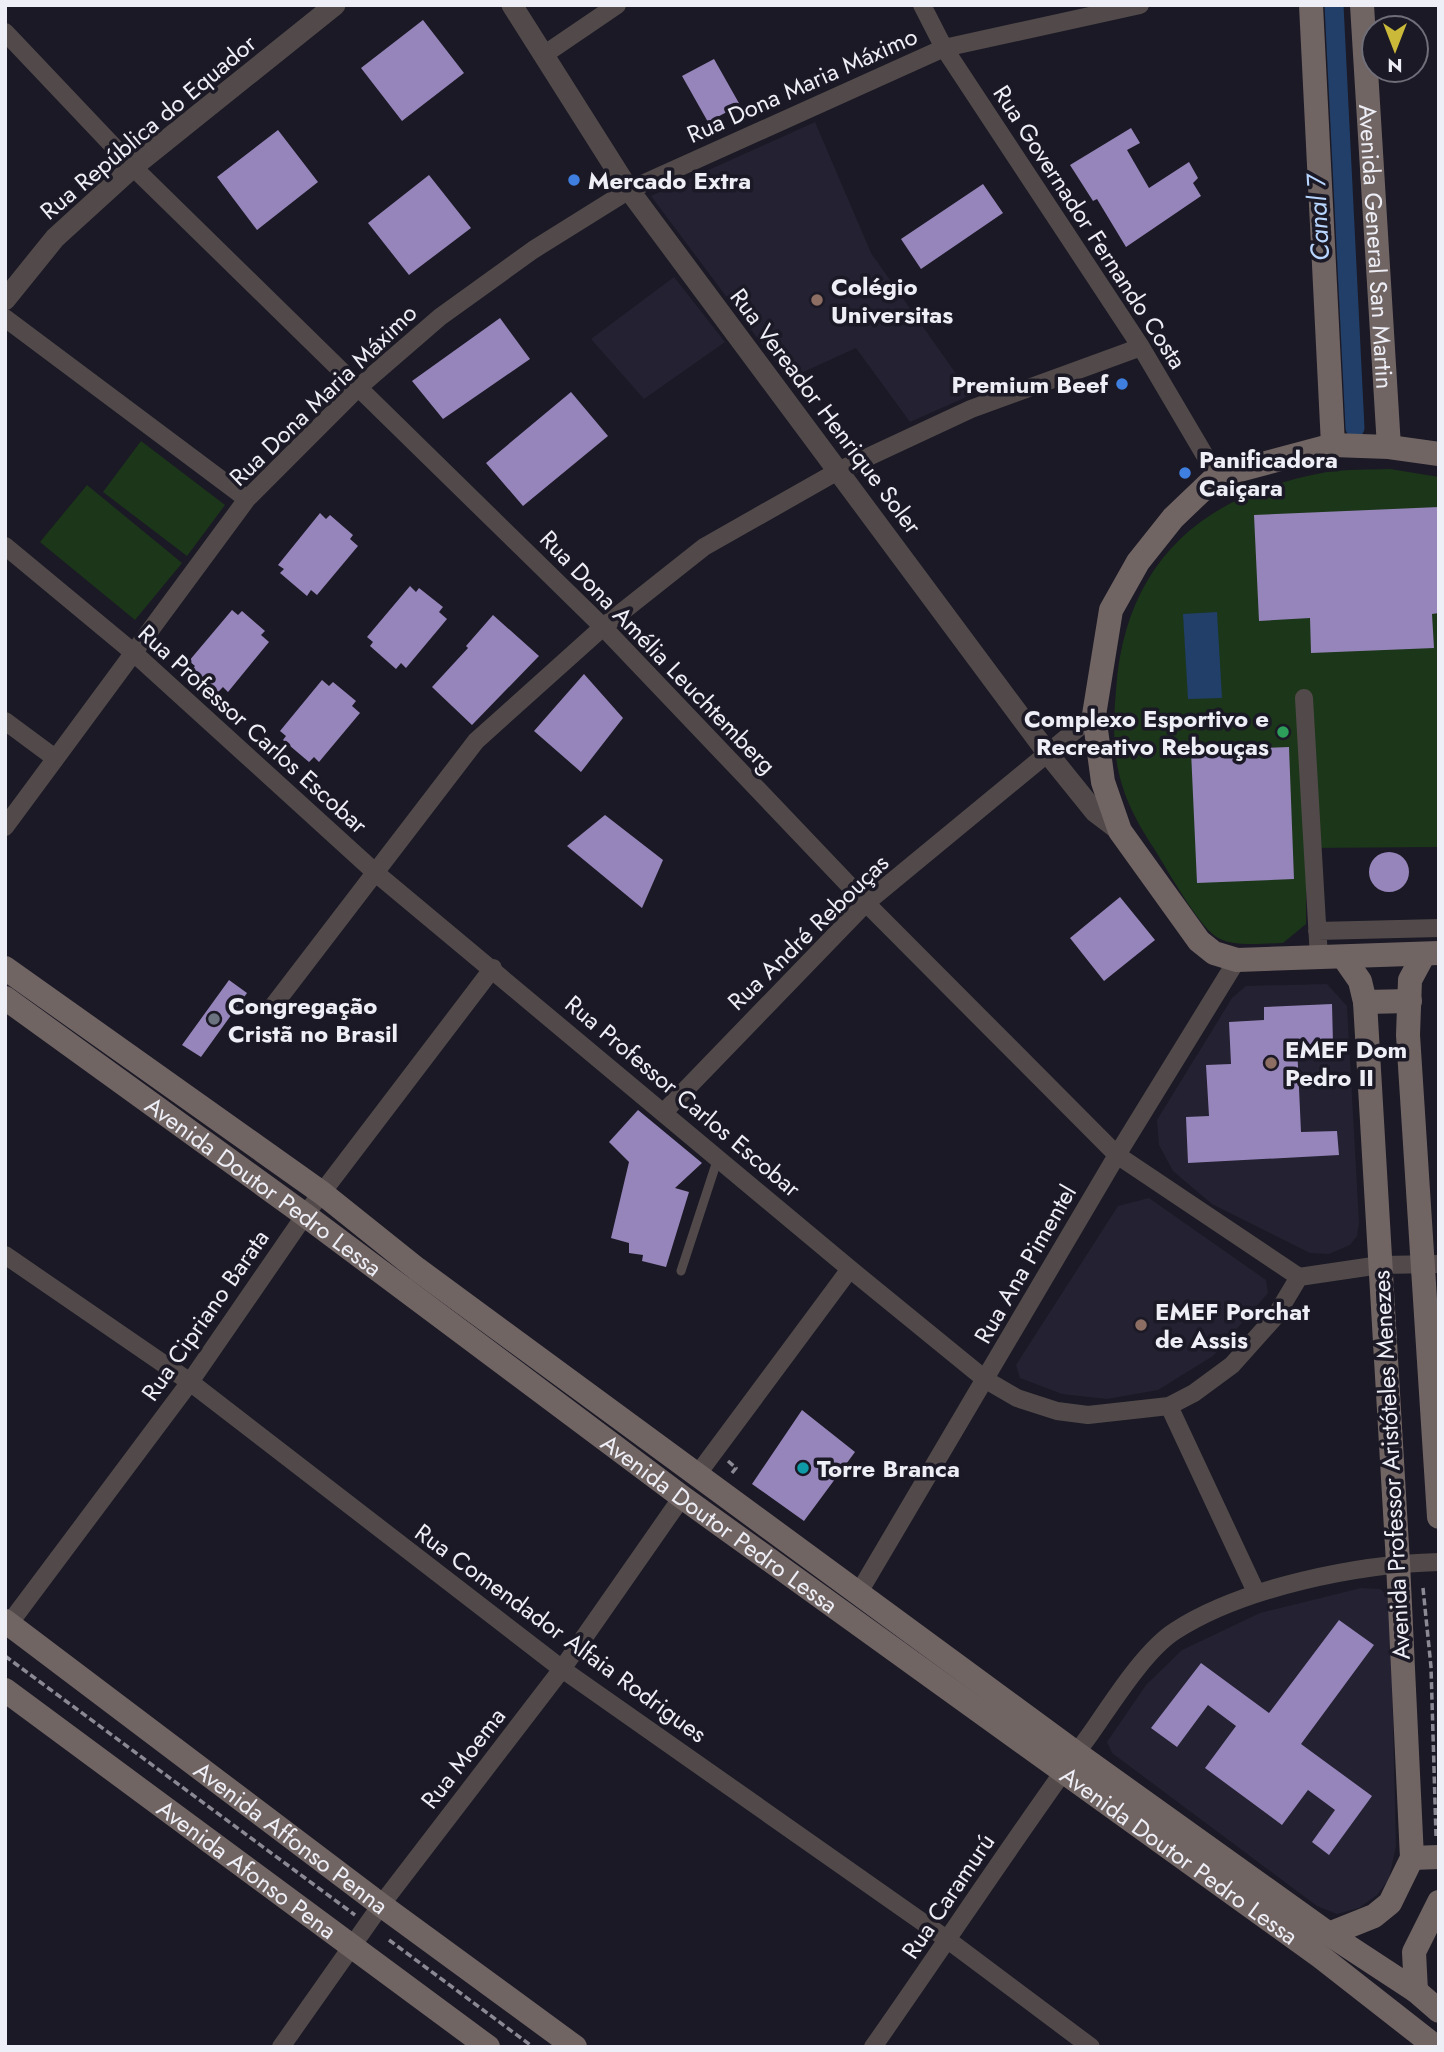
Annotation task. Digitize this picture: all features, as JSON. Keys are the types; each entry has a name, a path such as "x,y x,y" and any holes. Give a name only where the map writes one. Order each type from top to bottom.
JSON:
{"main road":[{"name":"Avenida General San Martin","path":"1311,5 1334,445"},
{"name":"Avenida General San Martin","path":"1362,5 1389,447"},
{"path":"1431,953 1237,960 1214,953 1199,941 1120,831 1103,782 1094,715 1111,610 1138,562 1172,518 1217,476 1334,445 1389,447 1439,454"},
{"name":"Avenida Professor Aristóteles Menezes","path":"1431,953 1410,980 1410,1075 1430,1264 1439,1517"},
{"name":"Avenida Professor Aristóteles Menezes","path":"1329,1934 1365,1920 1390,1903 1412,1858 1398,1563 1365,1002 1360,981 1344,958"},
{"name":"Avenida Doutor Pedro Lessa","path":"5,968 322,1193 417,1269 858,1594 1069,1763 1430,2041"},
{"name":"Avenida Doutor Pedro Lessa","path":"5,998 305,1215 682,1497 1069,1763 1416,1991 1439,2011"},
{"path":"1365,1002 1410,1001"},
{"name":"Avenida Affonso Penna","path":"7,1623 374,1914 575,2047"},
{"name":"Avenida Afonso Pena","path":"5,1690 488,2047"},
{"path":"1412,1858 1439,1857"},
{"path":"1416,1991 1414,1952 1439,1902"}],"street":[{"name":"Rua Vereador Henrique Soler","path":"512,5 629,190 1049,755 1095,811 1120,831"},
{"path":"545,54 617,5"},
{"name":"Rua Governador Fernando Costa","path":"922,5 944,48 1141,347 1217,476"},
{"name":"Rua Dona Maria Máximo","path":"5,827 247,499 359,387 440,317 533,250 629,190 944,48 1140,5"},
{"name":"Rua República do Equador","path":"5,300 55,238 133,167 330,7"},
{"name":"Rua Dona Amélia Leuchtemberg","path":"5,32 133,167 603,627 866,903 1117,1155 1299,1277"},
{"path":"5,318 247,499"},
{"path":"273,1006 377,874 476,741 603,627 704,547 838,471 971,409 1141,347"},
{"name":"Rua Professor Carlos Escobar","path":"5,546 134,653 377,874 494,968 850,1269 986,1380 1017,1398 1057,1411 1088,1415 1169,1406 1194,1394 1240,1357 1275,1317 1299,1277"},
{"path":"1304,698 1319,958"},
{"name":"Rua André Rebouças","path":"663,1113 866,903 1049,755 1094,715"},
{"path":"5,721 55,758"},
{"path":"1317,930 1439,929"},
{"name":"Rua Ana Pimentel","path":"858,1594 1117,1155 1237,960"},
{"name":"Rua Cipriano Barata","path":"7,1623 190,1382 305,1215 494,968"},
{"name":"Rua Comendador Alfaia Rodrigues","path":"5,1255 190,1382 562,1669 948,1940 1091,2047"},
{"path":"1299,1277 1380,1265 1430,1264"},
{"path":"696,1475 850,1269"},
{"path":"1169,1406 1256,1592"},
{"name":"Rua Moema","path":"282,2047 374,1914 562,1669 682,1497"},
{"name":"Rua Caramurú","path":"873,2047 1134,1673 1173,1632 1256,1592 1398,1563 1439,1562"}],"lane":[{"path":"681,1271 718,1158"}],"path":[{"path":"5,1656 374,1914 533,2047"}],"shaded area":[{"name":"Colégio Universitas","path":"815,122 871,253 971,395 910,422 856,348 788,379 651,196"},
{"path":"674,277 725,342 644,399 591,339"},
{"name":"EMEF Dom Pedro II","path":"1327,984 1347,1006 1359,1223 1357,1236 1350,1245 1329,1254 1310,1253 1212,1204 1173,1171 1159,1145 1157,1120 1232,998 1246,986"},
{"name":"EMEF Porchat de Assis","path":"1149,1198 1266,1280 1268,1293 1213,1356 1158,1390 1107,1399 1062,1394 1020,1378 1016,1365 1118,1206"},
{"path":"1361,1588 1380,1589 1390,1598 1396,1846 1389,1879 1377,1895 1359,1908 1337,1914 1317,1906 1112,1753 1107,1742 1146,1685 1182,1650 1260,1613"}],"green space":[{"path":"141,441 225,505 187,556 103,492"},
{"name":"Complexo Esportivo e Recreativo Rebouças","path":"1390,469 1439,477 1439,847 1306,848 1306,924 1283,943 1248,944 1222,940 1208,929 1192,909 1142,830 1124,792 1119,774 1114,735 1116,690 1123,644 1135,605 1154,570 1178,541 1208,517 1243,497 1283,482 1327,472"},
{"path":"87,485 182,563 135,620 40,542"}],"water":[{"path":"1217,612 1222,698 1188,699 1183,614"}],"building":[{"path":"423,20 464,73 402,121 361,68"},
{"path":"714,59 740,105 708,122 682,76"},
{"path":"1131,128 1140,143 1127,150 1149,188 1189,162 1198,178 1193,183 1201,196 1126,247 1097,199 1093,201 1070,165"},
{"path":"278,130 318,182 257,230 217,177"},
{"path":"429,175 471,228 409,275 368,223"},
{"path":"983,184 1003,213 921,269 901,239"},
{"path":"500,318 530,359 443,419 412,381"},
{"path":"571,392 608,436 523,506 486,463"},
{"path":"1439,507 1439,613 1432,614 1434,648 1311,653 1310,618 1259,621 1254,515"},
{"path":"320,513 326,519 330,515 353,535 350,539 358,546 317,595 311,590 307,596 280,573 284,569 278,565"},
{"path":"410,586 416,592 419,588 443,607 439,612 447,619 406,668 401,663 396,669 370,646 373,642 367,637"},
{"path":"232,610 238,615 242,611 265,631 261,635 269,642 228,692 223,687 218,692 191,670 195,666 189,661"},
{"path":"493,615 539,656 472,725 432,687 468,648 466,646"},
{"path":"584,674 623,718 581,772 534,731"},
{"path":"322,680 329,686 333,682 356,701 352,706 360,713 319,762 314,757 309,762 283,740 286,736 280,731"},
{"path":"1289,747 1294,879 1197,883 1191,751"},
{"path":"605,815 663,860 642,908 567,846"},
{"path":"1389,852 1397,853 1403,858 1408,864 1408,880 1403,886 1397,891 1389,892 1381,891 1375,886 1370,880 1369,872 1370,864 1375,858 1381,853"},
{"path":"1120,897 1155,940 1104,981 1070,938"},
{"name":"Congregação Cristã no Brasil","path":"229,980 247,993 201,1057 182,1045"},
{"path":"1332,1004 1333,1044 1297,1045 1301,1132 1337,1131 1339,1155 1188,1163 1186,1117 1209,1116 1206,1065 1231,1064 1229,1022 1264,1020 1264,1007"},
{"path":"638,1110 702,1163 675,1188 689,1192 666,1267 642,1261 643,1255 629,1253 629,1243 611,1238 629,1162 609,1142"},
{"name":"Torre Branca","path":"802,1410 855,1452 804,1521 752,1484"},
{"path":"1339,1620 1374,1645 1301,1744 1372,1796 1329,1855 1312,1842 1335,1810 1308,1790 1282,1825 1205,1768 1236,1726 1208,1705 1177,1747 1151,1728 1201,1663 1269,1713"}],"waterway":[{"name":"Canal 7","path":"1334,5 1355,428"}],"place":[{"name":"Mercado Extra","path":"574,180"},
{"name":"Colégio Universitas","path":"817,300"},
{"name":"Premium Beef","path":"1122,384"},
{"name":"Panificadora Caiçara","path":"1185,473"},
{"name":"Complexo Esportivo e Recreativo Rebouças","path":"1283,732"},
{"name":"Congregação Cristã no Brasil","path":"214,1019"},
{"name":"EMEF Dom Pedro II","path":"1271,1063"},
{"name":"EMEF Porchat de Assis","path":"1141,1325"},
{"name":"Torre Branca","path":"803,1468"}]}
